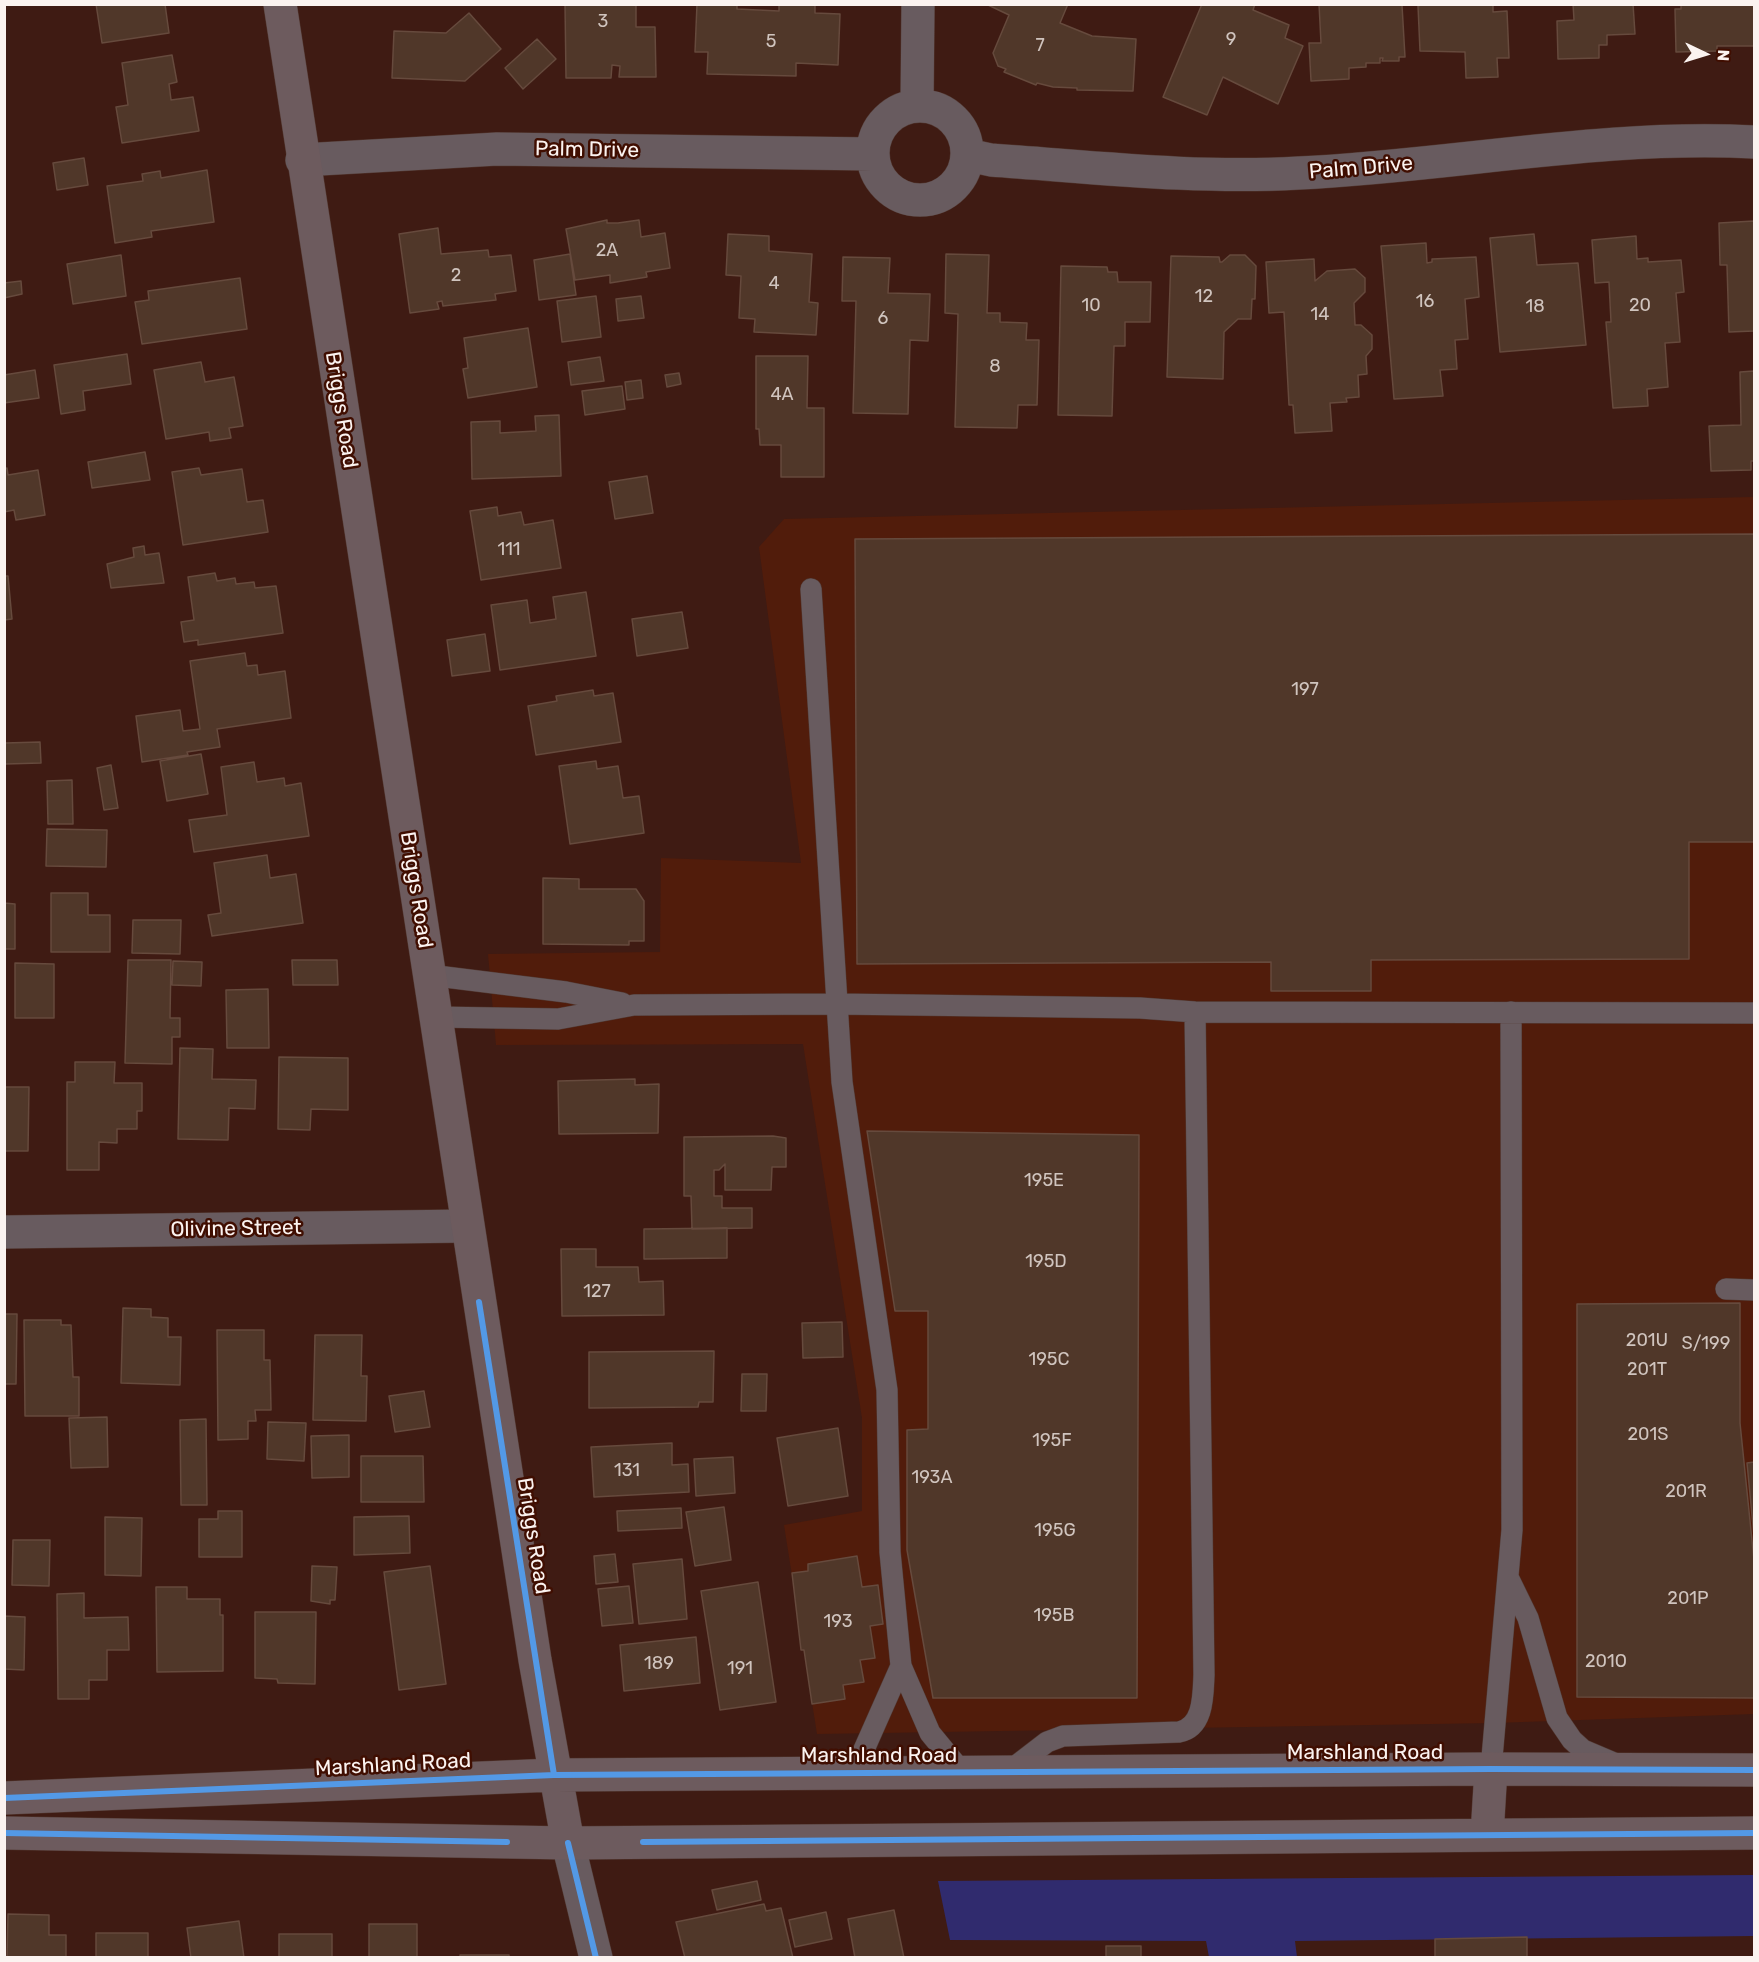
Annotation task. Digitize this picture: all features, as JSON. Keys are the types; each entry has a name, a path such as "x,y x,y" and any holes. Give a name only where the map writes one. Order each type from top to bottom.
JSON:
{"main road":[{"name":"Briggs Road","path":"280,4 302,160 467,1226 554,1775 568,1843"},
{"name":"Marshland Road","path":"4,1798 554,1775 1491,1769 1755,1770"},
{"path":"1487,1835 1491,1769"},
{"path":"4,1833 568,1843 1755,1833"}],"street":[{"path":"917,106 918,4"},
{"path":"917,106 933,107 947,114 958,125 966,140 968,155 965,171 956,185 943,195 928,201 912,200 897,195 880,177 873,154 874,140 890,116 917,106"},
{"name":"Palm Drive","path":"968,155 1024,162 1246,175 1311,172 1591,147 1725,140 1755,142"},
{"name":"Palm Drive","path":"302,160 497,149 873,154"},
{"name":"Olivine Street","path":"4,1232 467,1226"},
{"path":"568,1843 596,1958"}],"lane":[{"path":"811,589 842,1082 887,1390 890,1552 901,1666 930,1733 962,1772"},
{"path":"429,975 566,992 634,1005"},
{"path":"436,1017 558,1019 634,1005 836,1004 1140,1008 1195,1012 1755,1013"},
{"path":"1007,1773 1047,1742 1063,1736 1174,1733 1187,1730 1199,1714 1202,1700 1204,1632 1195,1012"},
{"path":"1491,1769 1512,1530 1511,1012"},
{"path":"1726,1289 1755,1290"},
{"path":"1508,1577 1528,1618 1557,1718 1572,1740 1583,1750 1637,1770"},
{"path":"854,1772 901,1666"}],"shaded area":[{"path":"1754,497 1754,1714 1494,1723 817,1734 784,1525 862,1511 862,1418 803,1044 496,1045 488,954 660,952 661,858 801,863 759,547 784,519"},
{"path":"1754,1875 1754,1936 1295,1941 1297,1957 1209,1957 1206,1941 950,1940 938,1881"}],"building":[{"path":"96,4 165,4 169,33 102,43"},
{"path":"565,4 636,4 636,27 655,27 656,77 619,77 620,66 612,65 611,78 566,78"},
{"path":"697,4 737,4 737,9 779,11 779,4 815,4 815,13 840,14 838,65 796,63 796,76 707,74 708,52 695,52"},
{"path":"986,4 1068,4 1060,23 1092,36 1136,39 1133,91 1077,90 1077,88 1053,87 1037,83 1036,85 1004,72 1006,69 998,66 993,53 1009,15"},
{"path":"1202,4 1255,4 1253,10 1289,25 1285,38 1303,46 1278,104 1223,77 1207,115 1163,97"},
{"path":"1319,4 1402,5 1405,57 1399,57 1399,61 1382,61 1383,58 1380,58 1380,63 1366,63 1366,67 1349,68 1349,79 1311,81 1309,43 1321,43"},
{"path":"1423,4 1493,4 1493,12 1507,11 1509,58 1497,58 1498,77 1466,78 1465,52 1420,51 1418,6"},
{"path":"1573,4 1633,4 1635,34 1607,35 1607,45 1599,45 1599,58 1558,59 1557,21 1574,20"},
{"path":"1681,4 1754,4 1754,46 1717,46 1717,51 1676,52 1675,9 1681,9"},
{"path":"469,13 501,49 465,81 392,78 394,31 446,33"},
{"path":"537,39 556,59 523,89 505,68"},
{"path":"172,55 177,82 169,84 171,100 193,97 199,131 122,143 116,107 128,105 122,63"},
{"path":"84,158 88,185 57,190 53,163"},
{"path":"207,170 214,222 151,231 152,237 115,243 107,186 143,181 142,174 160,171 161,178"},
{"path":"607,220 607,223 618,223 639,220 641,237 665,233 670,268 646,272 647,277 610,283 610,275 575,280 566,229"},
{"path":"1754,221 1754,331 1729,332 1727,265 1720,265 1719,223"},
{"path":"438,228 441,254 488,250 489,257 511,255 516,291 495,294 496,300 443,306 442,301 437,302 439,309 410,313 399,234"},
{"path":"728,234 769,236 769,251 812,254 809,302 818,303 816,335 754,332 755,319 739,318 741,276 726,275"},
{"path":"1534,234 1537,265 1578,263 1586,345 1500,352 1490,238"},
{"path":"1636,236 1637,259 1648,258 1648,262 1681,260 1684,292 1676,293 1680,342 1665,343 1668,387 1647,389 1648,406 1613,408 1606,322 1611,322 1609,282 1595,283 1592,240"},
{"path":"1426,243 1427,263 1432,262 1432,259 1476,257 1479,297 1465,299 1468,339 1455,340 1457,369 1440,370 1443,396 1394,399 1381,246"},
{"path":"570,254 576,295 539,300 534,260"},
{"path":"946,254 989,255 987,313 1000,313 1000,322 1027,323 1026,340 1039,340 1037,405 1018,405 1017,428 955,427 958,314 945,313"},
{"path":"121,255 126,296 73,304 67,264"},
{"path":"1230,255 1245,255 1256,266 1255,299 1252,299 1251,319 1238,319 1224,332 1223,379 1167,377 1171,256 1219,257 1222,262"},
{"path":"843,257 890,258 888,293 930,294 928,341 910,340 908,414 853,413 856,301 842,301"},
{"path":"1314,259 1315,281 1327,271 1355,269 1365,278 1365,292 1354,303 1355,325 1361,325 1372,335 1372,349 1366,356 1367,374 1358,375 1359,397 1346,398 1347,402 1330,403 1332,431 1295,433 1293,405 1289,405 1284,312 1269,313 1266,262"},
{"path":"1061,266 1107,267 1108,272 1117,272 1118,282 1151,282 1150,322 1125,322 1125,346 1114,346 1112,416 1058,415"},
{"path":"240,278 247,329 142,344 135,302 149,300 148,291"},
{"path":"21,281 22,294 4,298 4,283"},
{"path":"596,296 601,337 562,342 557,301"},
{"path":"641,296 644,318 618,321 616,299"},
{"path":"528,328 537,387 468,398 463,369 468,368 464,338"},
{"path":"127,354 131,384 83,391 85,410 61,414 54,365"},
{"path":"756,356 808,356 807,408 824,408 824,477 781,477 781,445 760,445 759,429 756,429"},
{"path":"600,357 604,381 571,385 568,362"},
{"path":"201,362 205,382 234,377 243,426 229,428 231,438 210,441 209,432 166,439 154,370"},
{"path":"35,370 39,398 4,403 4,375"},
{"path":"1754,371 1754,461 1751,461 1751,470 1711,471 1709,426 1741,425 1740,372"},
{"path":"679,373 681,384 667,387 665,375"},
{"path":"641,380 643,398 627,400 625,382"},
{"path":"622,386 625,409 585,415 582,391"},
{"path":"559,415 561,476 472,479 471,422 500,421 500,433 536,431 535,416"},
{"path":"145,452 150,480 92,488 88,462"},
{"path":"7,468 8,475 38,470 45,515 16,520 14,510 4,512 4,469"},
{"path":"199,468 201,475 242,469 247,502 263,500 268,532 183,545 172,472"},
{"path":"647,476 653,513 615,519 609,482"},
{"path":"497,507 498,516 521,512 524,525 553,520 561,568 481,580 470,511"},
{"path":"1754,534 1754,842 1689,842 1689,959 1371,960 1371,991 1271,991 1271,962 857,964 855,539"},
{"path":"144,546 145,555 159,553 164,583 111,588 107,564 134,557 133,548"},
{"path":"215,573 217,581 235,578 236,584 254,582 255,588 276,586 283,633 198,645 198,640 184,642 181,622 194,620 188,577"},
{"path":"4,576 8,576 12,619 4,620"},
{"path":"586,592 596,656 500,670 491,605 527,600 530,623 556,619 553,597"},
{"path":"682,612 688,648 637,656 632,619"},
{"path":"485,634 490,671 452,676 447,640"},
{"path":"245,653 247,666 257,665 258,675 285,671 291,718 217,729 220,747 187,752 188,755 142,762 136,716 180,710 183,731 200,729 190,661"},
{"path":"593,690 594,696 613,693 621,742 536,755 528,706 557,701 556,696"},
{"path":"40,742 41,763 5,764 5,743"},
{"path":"201,754 208,794 167,801 160,761"},
{"path":"596,761 597,769 618,766 623,798 639,796 644,833 570,844 559,766"},
{"path":"254,762 257,782 284,778 285,786 301,783 309,836 194,852 189,820 227,815 221,767"},
{"path":"111,765 118,808 104,810 97,768"},
{"path":"72,780 73,824 48,824 47,781"},
{"path":"47,829 107,830 106,867 46,866"},
{"path":"267,855 270,878 296,874 303,923 212,936 208,915 221,913 214,863"},
{"path":"543,878 579,879 579,889 636,889 644,901 644,941 629,941 629,945 543,944"},
{"path":"51,893 88,893 88,915 110,915 110,952 51,952"},
{"path":"4,903 15,904 15,949 4,949"},
{"path":"133,920 181,920 180,954 132,953"},
{"path":"128,960 171,960 170,1018 180,1018 180,1037 172,1037 172,1064 125,1063"},
{"path":"292,960 337,960 338,985 293,985"},
{"path":"173,961 202,962 201,986 172,985"},
{"path":"15,963 54,964 54,1018 15,1018"},
{"path":"268,989 269,1048 227,1048 226,990"},
{"path":"180,1048 213,1049 212,1079 256,1080 255,1109 229,1108 228,1140 178,1139"},
{"path":"279,1057 348,1058 348,1110 311,1109 310,1130 278,1129"},
{"path":"75,1062 115,1062 114,1083 142,1083 142,1111 137,1111 137,1129 117,1129 117,1143 99,1142 99,1170 67,1170 67,1082 75,1082"},
{"path":"635,1079 635,1085 659,1084 658,1133 559,1134 558,1081"},
{"path":"4,1087 29,1087 28,1151 4,1151"},
{"path":"867,1131 1139,1135 1137,1698 933,1698 907,1550 907,1430 928,1429 928,1311 895,1311"},
{"path":"773,1136 786,1138 786,1167 772,1167 771,1190 725,1190 725,1164 719,1170 714,1170 714,1196 722,1196 722,1208 752,1208 752,1228 692,1229 691,1196 684,1196 684,1137"},
{"path":"727,1228 727,1258 644,1259 644,1229"},
{"path":"561,1249 596,1249 596,1267 638,1267 639,1282 663,1281 664,1315 562,1316"},
{"path":"1740,1303 1740,1423 1754,1560 1754,1698 1577,1697 1577,1304"},
{"path":"123,1308 151,1309 151,1317 168,1318 168,1337 181,1337 180,1385 121,1383"},
{"path":"4,1314 17,1314 16,1384 4,1384"},
{"path":"24,1320 61,1320 61,1325 71,1325 73,1377 79,1377 79,1416 25,1416"},
{"path":"842,1322 843,1357 803,1358 802,1323"},
{"path":"217,1330 264,1330 264,1360 270,1360 271,1410 255,1410 256,1421 248,1421 248,1439 218,1440"},
{"path":"315,1335 362,1335 361,1376 367,1376 366,1421 313,1420"},
{"path":"714,1351 713,1402 699,1402 698,1407 589,1408 589,1352"},
{"path":"742,1374 767,1374 766,1411 741,1411"},
{"path":"424,1391 430,1427 395,1432 389,1396"},
{"path":"107,1417 108,1467 71,1468 69,1418"},
{"path":"206,1419 207,1505 181,1505 180,1420"},
{"path":"268,1422 306,1423 304,1461 267,1459"},
{"path":"838,1428 848,1496 788,1506 777,1438"},
{"path":"349,1435 349,1477 312,1478 311,1436"},
{"path":"672,1443 672,1465 688,1464 689,1492 594,1497 591,1447"},
{"path":"361,1456 423,1456 424,1502 361,1502"},
{"path":"733,1457 735,1493 696,1496 694,1459"},
{"path":"1754,1462 1754,1536 1747,1463"},
{"path":"724,1507 731,1560 695,1566 686,1512"},
{"path":"681,1508 682,1528 618,1531 617,1511"},
{"path":"218,1511 242,1511 242,1557 199,1557 199,1519 218,1519"},
{"path":"409,1516 410,1553 354,1555 354,1517"},
{"path":"105,1517 142,1518 141,1576 105,1575"},
{"path":"13,1540 50,1540 49,1586 12,1585"},
{"path":"615,1554 618,1582 596,1584 594,1556"},
{"path":"857,1556 862,1587 878,1585 883,1624 870,1626 875,1658 860,1660 864,1682 843,1685 845,1699 812,1704 804,1650 801,1650 792,1573 808,1571 808,1564"},
{"path":"682,1559 687,1619 639,1624 633,1564"},
{"path":"312,1566 337,1567 335,1600 330,1600 330,1604 311,1601"},
{"path":"430,1566 446,1684 399,1690 384,1572"},
{"path":"758,1582 776,1702 720,1710 701,1591"},
{"path":"629,1586 633,1623 602,1626 598,1589"},
{"path":"156,1587 187,1587 187,1599 220,1599 220,1615 223,1615 223,1671 157,1672"},
{"path":"84,1593 84,1618 128,1617 129,1650 107,1650 107,1680 89,1680 89,1699 58,1699 57,1594"},
{"path":"255,1612 316,1612 315,1684 278,1683 277,1679 255,1678"},
{"path":"4,1616 25,1617 24,1670 4,1669"},
{"path":"696,1637 700,1683 624,1691 620,1645"},
{"path":"757,1881 761,1900 717,1910 712,1890"},
{"path":"764,1904 766,1911 781,1908 793,1958 685,1958 676,1922"},
{"path":"894,1910 904,1958 855,1958 848,1919"},
{"path":"826,1912 832,1939 795,1947 789,1920"},
{"path":"8,1914 49,1915 49,1935 66,1935 66,1958 7,1958"},
{"path":"239,1921 244,1958 191,1958 187,1928"},
{"path":"369,1924 417,1924 417,1958 369,1958"},
{"path":"96,1933 148,1933 148,1958 96,1958"},
{"path":"279,1934 332,1934 332,1958 279,1958"},
{"path":"1527,1937 1527,1958 1435,1958 1435,1939"},
{"path":"1106,1946 1141,1946 1141,1958 1106,1958"},
{"path":"460,1955 509,1955 509,1958 460,1958"}],"cycle path":[{"path":"479,1302 554,1775"},
{"path":"4,1798 554,1775 1491,1769 1754,1770"},
{"path":"4,1833 507,1842"},
{"path":"643,1842 1754,1833"},
{"path":"568,1843 596,1958"}]}
